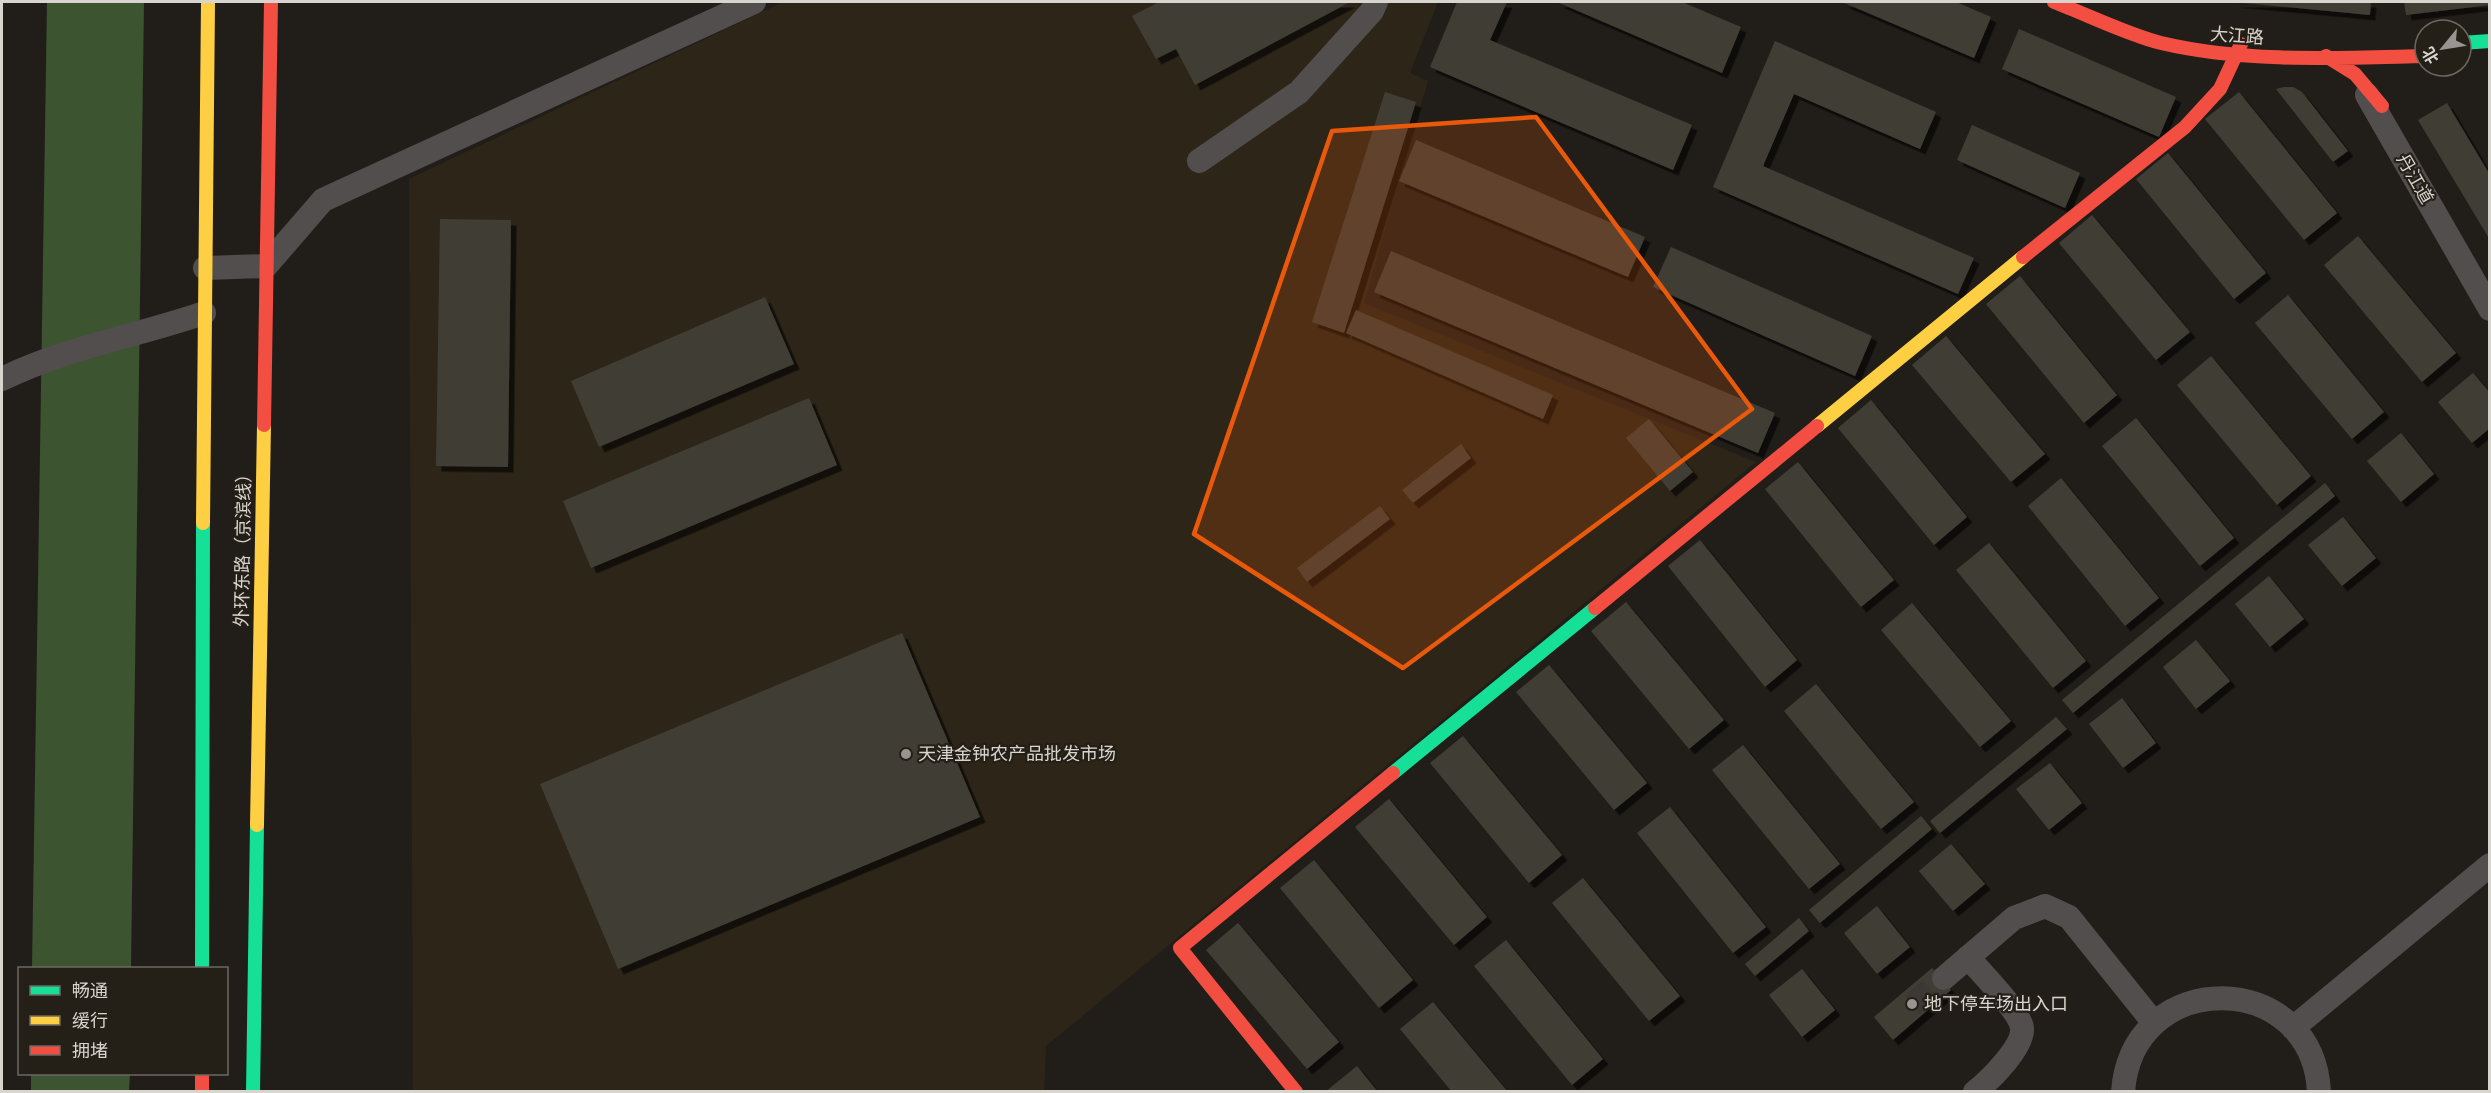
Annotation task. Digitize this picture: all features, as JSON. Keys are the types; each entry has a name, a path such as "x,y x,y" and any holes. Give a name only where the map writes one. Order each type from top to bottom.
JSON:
{"main road":[{"path":"202,967 204,313 208,2"},
{"name":"外环东路（京滨线）","path":"253,1092 271,2"},
{"name":"大江路","path":"2054,2 2158,42 2192,50 2290,51 2347,57 2413,56"},
{"name":"大江路","path":"2170,30 2239,50"},
{"path":"2473,43 2490,41"},
{"name":"大江路","path":"2290,51 2347,57 2413,48"},
{"path":"1296,1092 1180,948 1986,287 2185,127 2220,89 2239,50"},
{"path":"2290,51 2338,77 2379,107"},
{"path":"2473,54 2490,53"},
{"path":"201,1092 202,1075"}],"street":[{"path":"205,268 266,266 323,200 754,2"},
{"path":"1199,161 1299,92 1372,11 1377,2"},
{"name":"丹江道","path":"2347,57 2490,293"},
{"name":"丹江道","path":"2379,107 2490,309"},
{"path":"2,379 30,365 204,313"},
{"path":"2293,1028 2490,865"},
{"path":"1944,978 2014,918 2045,906 2069,917 2154,1023"},
{"path":"1968,957 2016,1014 2022,1028 2021,1039 2015,1050 1984,1089"},
{"path":"2123,1092 2130,1058 2137,1044 2154,1023 2171,1010 2186,1003 2217,997 2241,999 2264,1007 2293,1028 2310,1054 2318,1076 2319,1092"}],"highlighted area":[{"path":"1536,117 1752,409 1403,668 1194,534 1332,131"}],"shaded area":[{"path":"47,2 144,2 131,967 32,967"},
{"name":"天津金钟农产品批发市场","path":"783,2 1438,2 1410,73 1428,81 1364,303 1756,462 1046,1046 1044,1091 413,1091 409,179"},
{"path":"31,1075 130,1075 129,1091 31,1091"}],"building":[{"path":"1159,2 1350,2 1195,85 1176,49 1156,59 1132,16"},
{"path":"1457,2 1507,2 1490,40 1692,125 1673,170 1430,67"},
{"path":"1557,2 1682,2 1741,27 1722,73"},
{"path":"1842,2 1956,2 1991,17 1974,58"},
{"path":"2233,2 2371,2 2370,15"},
{"path":"2404,2 2490,2 2490,5 2406,15"},
{"path":"2019,29 2176,97 2159,137 2002,69"},
{"path":"1775,41 1936,112 1920,149 1794,94 1763,166 1974,258 1958,294 1713,187"},
{"path":"2293,87 2302,92 2348,151 2333,162 2276,89"},
{"path":"1385,92 1416,102 1344,333 1312,322"},
{"path":"2239,92 2337,213 2304,240 2205,119"},
{"path":"2447,103 2490,175 2490,240 2418,120"},
{"path":"1972,125 2080,173 2065,208 1957,160"},
{"path":"1416,140 1645,237 1628,277 1399,181"},
{"path":"2168,153 2266,273 2234,299 2136,179"},
{"path":"2092,215 2190,332 2156,360 2059,243"},
{"path":"440,219 511,220 508,467 436,466"},
{"path":"2358,236 2456,353 2422,382 2324,265"},
{"path":"1671,247 1872,336 1855,376 1653,287"},
{"path":"1391,251 1775,413 1758,453 1374,292"},
{"path":"2020,276 2117,395 2084,423 1986,304"},
{"path":"2288,295 2384,412 2352,439 2255,323"},
{"path":"765,297 794,364 599,447 571,381"},
{"path":"1356,310 1553,395 1543,419 1346,333"},
{"path":"1946,336 2045,454 2011,482 1912,365"},
{"path":"2211,356 2311,476 2277,505 2177,385"},
{"path":"2473,373 2490,393 2490,428 2472,443 2438,402"},
{"path":"809,398 837,465 591,568 563,501"},
{"path":"1871,400 1967,517 1934,545 1838,428"},
{"path":"2136,418 2234,538 2200,566 2102,446"},
{"path":"1649,419 1693,472 1670,491 1626,438"},
{"path":"2401,433 2434,474 2401,502 2367,461"},
{"path":"1461,444 1471,458 1413,503 1402,490"},
{"path":"1798,462 1894,580 1861,607 1765,489"},
{"path":"2061,478 2159,598 2125,626 2028,506"},
{"path":"2325,483 2335,496 2073,713 2062,700"},
{"path":"1380,506 1390,519 1307,582 1297,568"},
{"path":"2343,517 2376,558 2342,586 2308,545"},
{"path":"1700,540 1797,660 1765,687 1668,566"},
{"path":"1989,543 2086,661 2053,688 1956,570"},
{"path":"2269,576 2304,619 2270,647 2235,604"},
{"path":"1626,602 1724,720 1689,749 1591,631"},
{"path":"1912,603 2011,721 1980,747 1881,630"},
{"path":"902,633 980,817 618,969 540,784"},
{"path":"2196,640 2230,681 2196,709 2163,667"},
{"path":"1549,665 1647,783 1614,810 1516,692"},
{"path":"1816,684 1914,802 1881,829 1784,711"},
{"path":"2122,698 2156,743 2123,768 2089,724"},
{"path":"2056,717 2067,729 1940,833 1930,821"},
{"path":"1463,736 1562,855 1529,883 1430,763"},
{"path":"1743,745 1840,864 1809,889 1712,770"},
{"path":"2050,763 2082,803 2049,830 2016,789"},
{"path":"1389,799 1487,917 1454,945 1355,827"},
{"path":"1670,807 1766,927 1733,953 1637,833"},
{"path":"1921,816 1932,829 1820,923 1809,910"},
{"path":"1951,844 1985,884 1953,911 1919,871"},
{"path":"1314,860 1413,980 1379,1008 1280,888"},
{"path":"1583,878 1680,996 1649,1021 1552,903"},
{"path":"1877,906 1910,947 1877,974 1844,933"},
{"path":"1799,918 1809,931 1755,976 1745,964"},
{"path":"1238,923 1339,1042 1307,1069 1206,950"},
{"path":"1506,940 1603,1059 1572,1085 1474,966"},
{"name":"地下停车场出入口","path":"1932,968 1951,990 1893,1040 1874,1017"},
{"path":"1802,969 1835,1010 1802,1037 1769,995"},
{"path":"1433,1002 1508,1092 1452,1092 1400,1029"},
{"path":"1357,1066 1378,1092 1325,1092"}],"tunnel":[{"path":"1912,1005 1944,978"}],"traffic: fast":[{"path":"2473,42 2490,41"},
{"path":"202,967 203,523"},
{"path":"1393,773 1595,608"},
{"path":"253,1092 257,825"}],"traffic: slow":[{"path":"203,523 208,2"},
{"path":"1817,426 2023,257"},
{"path":"257,825 264,425"}],"traffic: jam":[{"path":"264,425 271,2"},
{"path":"2054,2 2135,35 2161,43 2226,54 2292,58 2413,56"},
{"path":"2023,257 2185,127 2220,89 2241,44"},
{"path":"2326,56 2355,74 2382,106"},
{"path":"1595,608 1817,426"},
{"path":"1296,1092 1180,948 1393,773"},
{"path":"202,1075 202,1092"}],"place":[{"name":"天津金钟农产品批发市场","path":"906,754"},
{"name":"地下停车场出入口","path":"1912,1004"}]}
